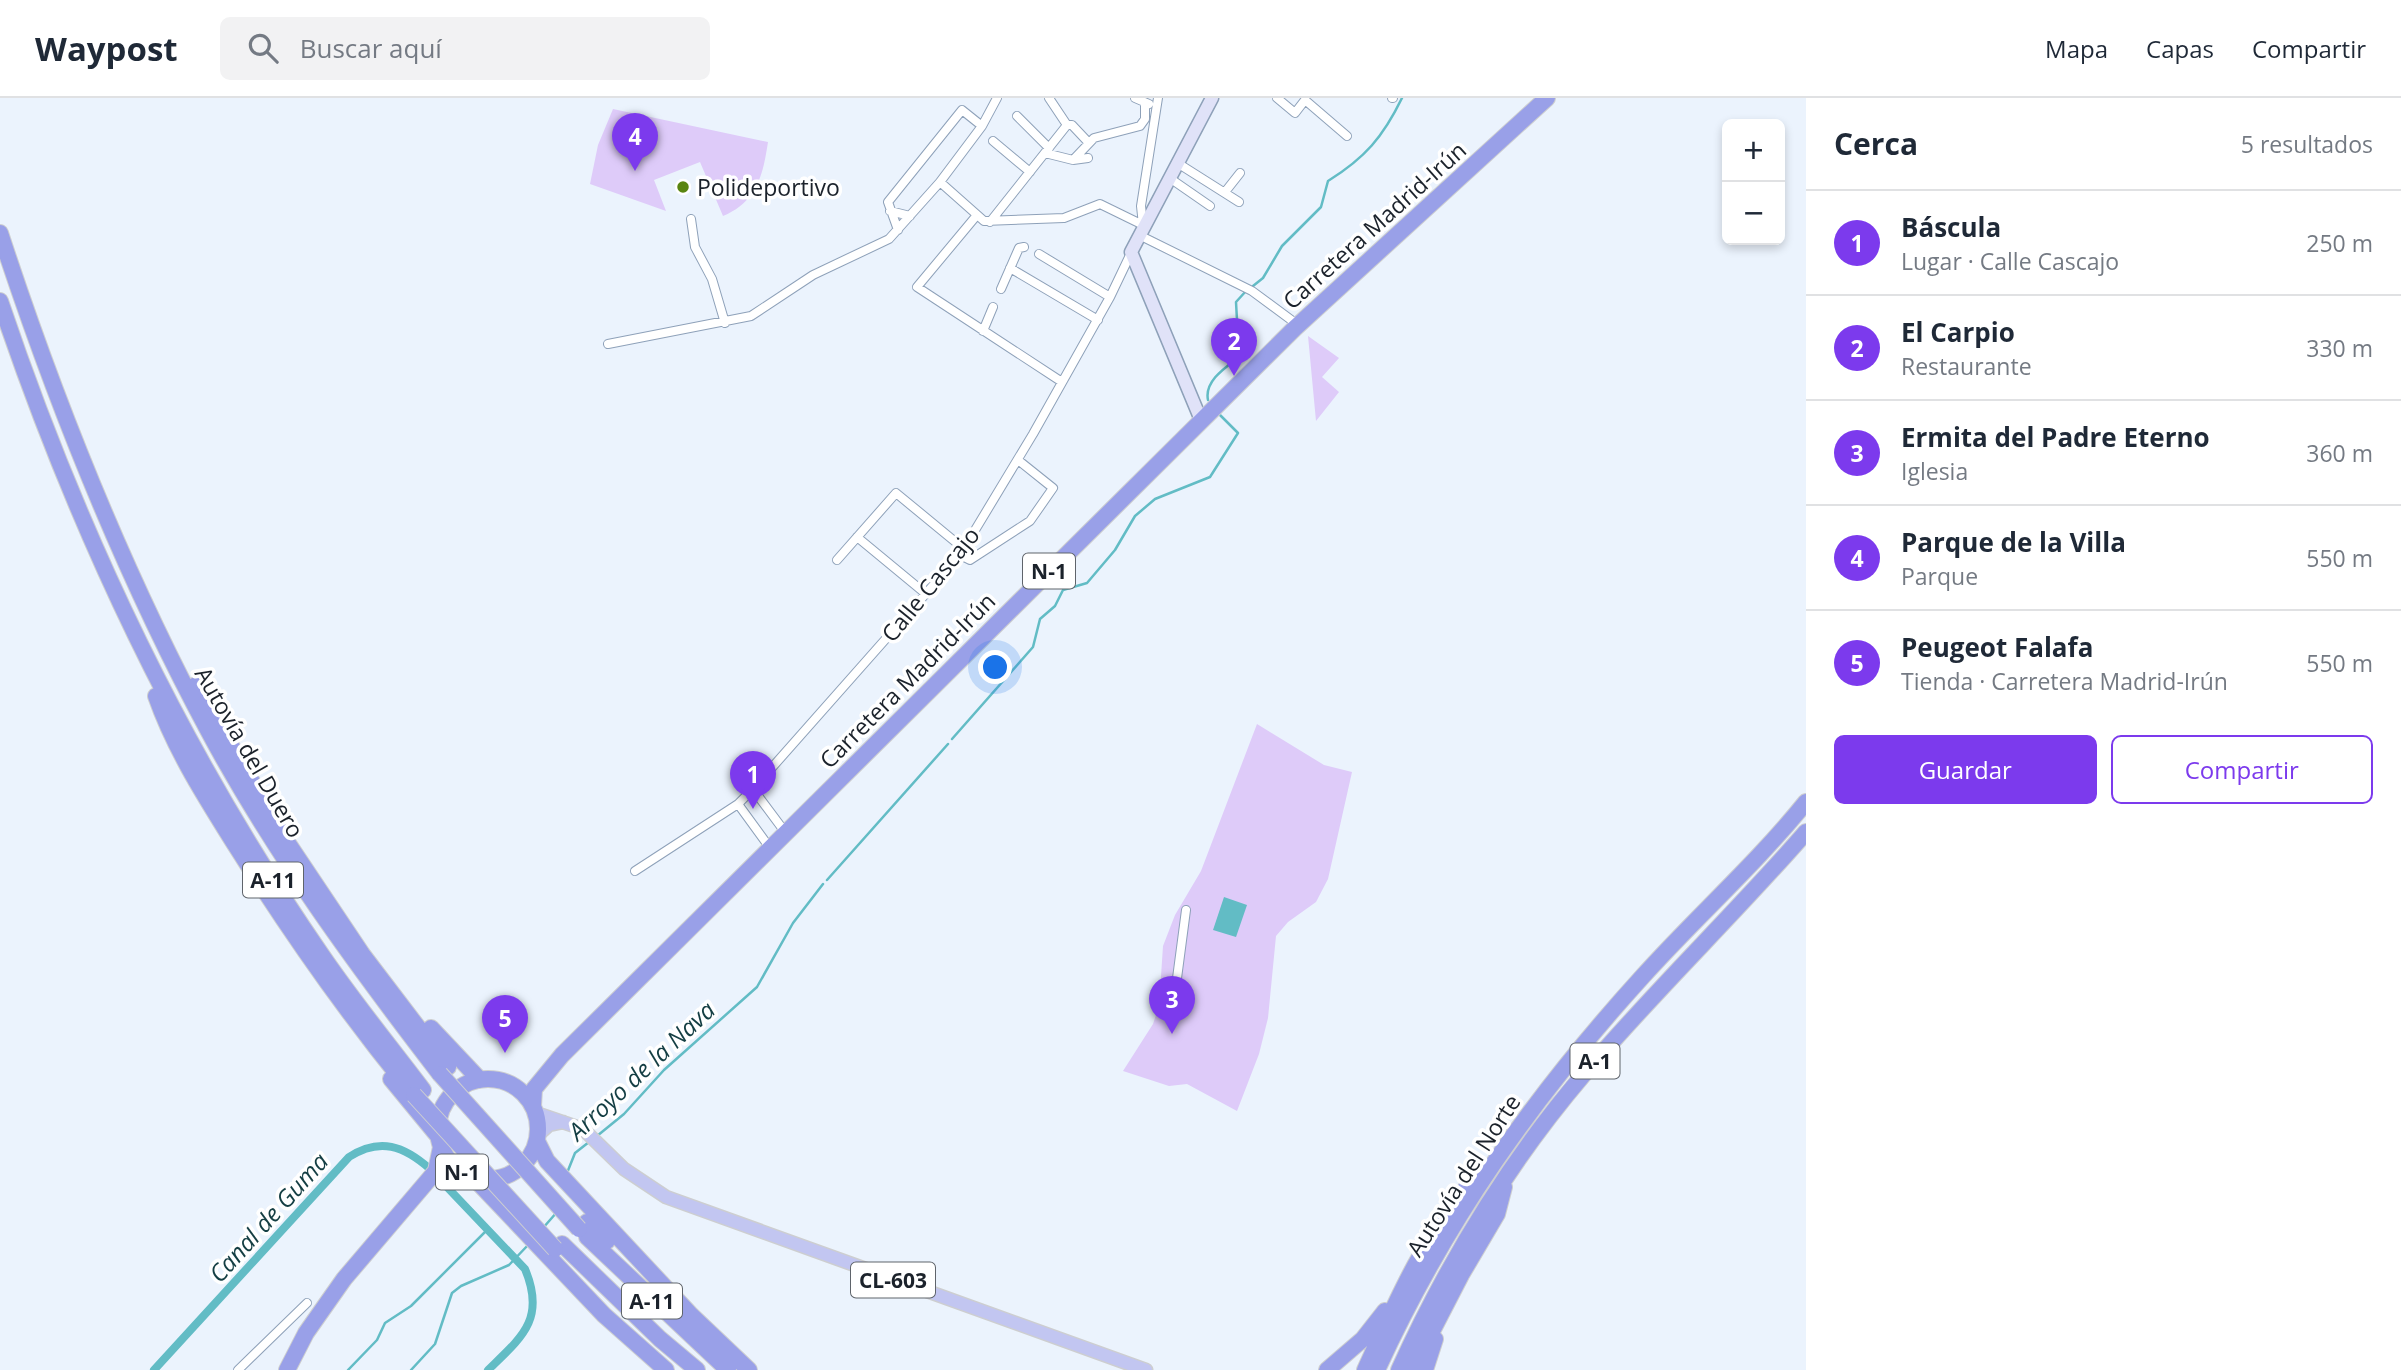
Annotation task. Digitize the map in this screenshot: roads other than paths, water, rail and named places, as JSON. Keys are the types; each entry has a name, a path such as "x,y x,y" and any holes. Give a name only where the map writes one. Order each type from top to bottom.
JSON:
{"highway":[{"name":"Carretera Madrid-Irún","path":"534,1109 534,1089 548,1069 785,832 1298,325 1547,98"},
{"name":"Autovía del Duero","path":"0,233 77,445 133,576 209,733 273,840 354,964 444,1071 583,1225 728,1370"},
{"name":"Autovía del Duero","path":"0,301 74,500 142,652 255,852 321,955 419,1092 553,1248 697,1370"},
{"path":"165,643 202,694 278,826 362,954 444,1071"},
{"path":"142,652 164,719 217,816 301,947 350,1016 419,1092"},
{"name":"Autovía del Norte","path":"1377,1370 1446,1237 1504,1145 1560,1072 1644,975 1806,802"},
{"path":"217,816 234,861 295,955 440,1141"},
{"path":"278,826 308,860 419,1014 480,1080 492,1079 515,1087 534,1109"},
{"name":"Autovía del Norte","path":"1399,1370 1434,1297 1482,1212 1583,1074 1806,832"},
{"name":"Carretera Madrid-Irún","path":"515,1087 548,1069"},
{"name":"N-1","path":"285,1370 344,1279 436,1171 444,1106 459,1089 480,1080"},
{"name":"N-1","path":"401,1213 443,1178 468,1175 489,1180 513,1173 531,1156 538,1138 534,1109"},
{"path":"538,1138 547,1161 584,1202 749,1370"},
{"name":"N-1","path":"440,1141 468,1175"},
{"path":"1365,1370 1402,1289 1455,1201 1504,1145"},
{"path":"468,1175 515,1224 553,1248 680,1370"},
{"path":"1412,1370 1461,1275 1497,1214 1508,1175"},
{"path":"583,1225 749,1370"},
{"path":"553,1248 604,1315 666,1370"},
{"path":"1425,1370 1441,1321 1461,1275"},
{"path":"1327,1370 1363,1339 1402,1289"}],"main road":[{"name":"Calle Cascajo","path":"1131,252 1212,98"},
{"path":"1131,252 1201,420"},
{"name":"CL-603","path":"534,1109 583,1129 644,1184 691,1207 1146,1370"},
{"path":"538,1138 550,1125 565,1121"}],"street":[{"path":"608,344 725,323 760,313 813,275 881,244 898,230 940,182 982,127 997,98"},
{"path":"1049,98 1067,125 1072,125 1088,142"},
{"path":"1135,98 1145,103 1157,101 1141,230"},
{"path":"1277,98 1295,113 1306,100 1347,136"},
{"path":"1073,160 1088,142 1140,127 1145,119 1145,103"},
{"path":"898,230 888,202 962,110 982,127"},
{"path":"1017,116 1047,150 1073,160 1088,158"},
{"path":"990,222 1067,125"},
{"path":"993,141 1030,172"},
{"path":"1179,164 1239,202"},
{"path":"1225,192 1240,173"},
{"path":"1171,179 1210,206"},
{"path":"940,182 977,215 990,222 1064,218 1100,205 1252,291 1298,325"},
{"path":"890,211 910,216"},
{"path":"977,215 917,288 1062,382"},
{"path":"691,219 695,247 712,279 725,323"},
{"path":"1001,289 1019,248 1024,247"},
{"name":"Calle Cascajo","path":"635,871 738,804 962,552 1098,320 1131,252"},
{"path":"1039,254 1110,297"},
{"path":"1010,268 1098,320"},
{"path":"983,331 993,307"},
{"path":"837,560 895,493 970,560 1030,521 1053,488 1018,460"},
{"path":"857,537 926,594"},
{"path":"753,789 785,832"},
{"path":"738,804 770,848"},
{"path":"1174,1001 1185,910"},
{"path":"238,1370 307,1303"}],"water":[{"path":"1224,897 1247,905 1236,937 1213,930"}],"waterway":[{"name":"Arroyo de la Nava","path":"1253,286 1263,278 1282,246 1321,207 1328,181 1372,146 1402,98"},
{"name":"Arroyo de la Nava","path":"1208,400 1209,387 1213,381 1239,357 1236,302 1246,291"},
{"name":"Arroyo de la Nava","path":"952,739 1033,647 1040,619 1055,606 1063,590 1087,583 1115,550 1135,516 1155,499 1210,477 1238,433 1220,415"},
{"name":"Arroyo de la Nava","path":"827,880 948,744"},
{"name":"Arroyo de la Nava","path":"597,1136 624,1114 664,1070 757,987 793,923 823,884"},
{"name":"Arroyo de la Nava","path":"567,1173 575,1153 589,1142"},
{"name":"Canal de Guma","path":"154,1370 349,1157 371,1147 391,1147 411,1155 430,1169"},
{"name":"Canal de Guma","path":"447,1187 525,1269 531,1286 533,1301 527,1326 488,1370"},
{"name":"Arroyo de la Nava","path":"543,1228 557,1212"},
{"path":"348,1370 377,1340 385,1323 411,1306 487,1230"},
{"name":"Arroyo de la Nava","path":"411,1370 435,1344 452,1293 461,1286 509,1265 529,1244"}],"place":[{"name":"Parque de la Villa","path":"635,171"},
{"name":"Polideportivo","path":"683,187"},
{"name":"El Carpio","path":"1234,376"},
{"name":"Báscula","path":"753,809"},
{"name":"Ermita del Padre Eterno","path":"1172,1034"},
{"name":"Peugeot Falafa","path":"505,1053"}]}
